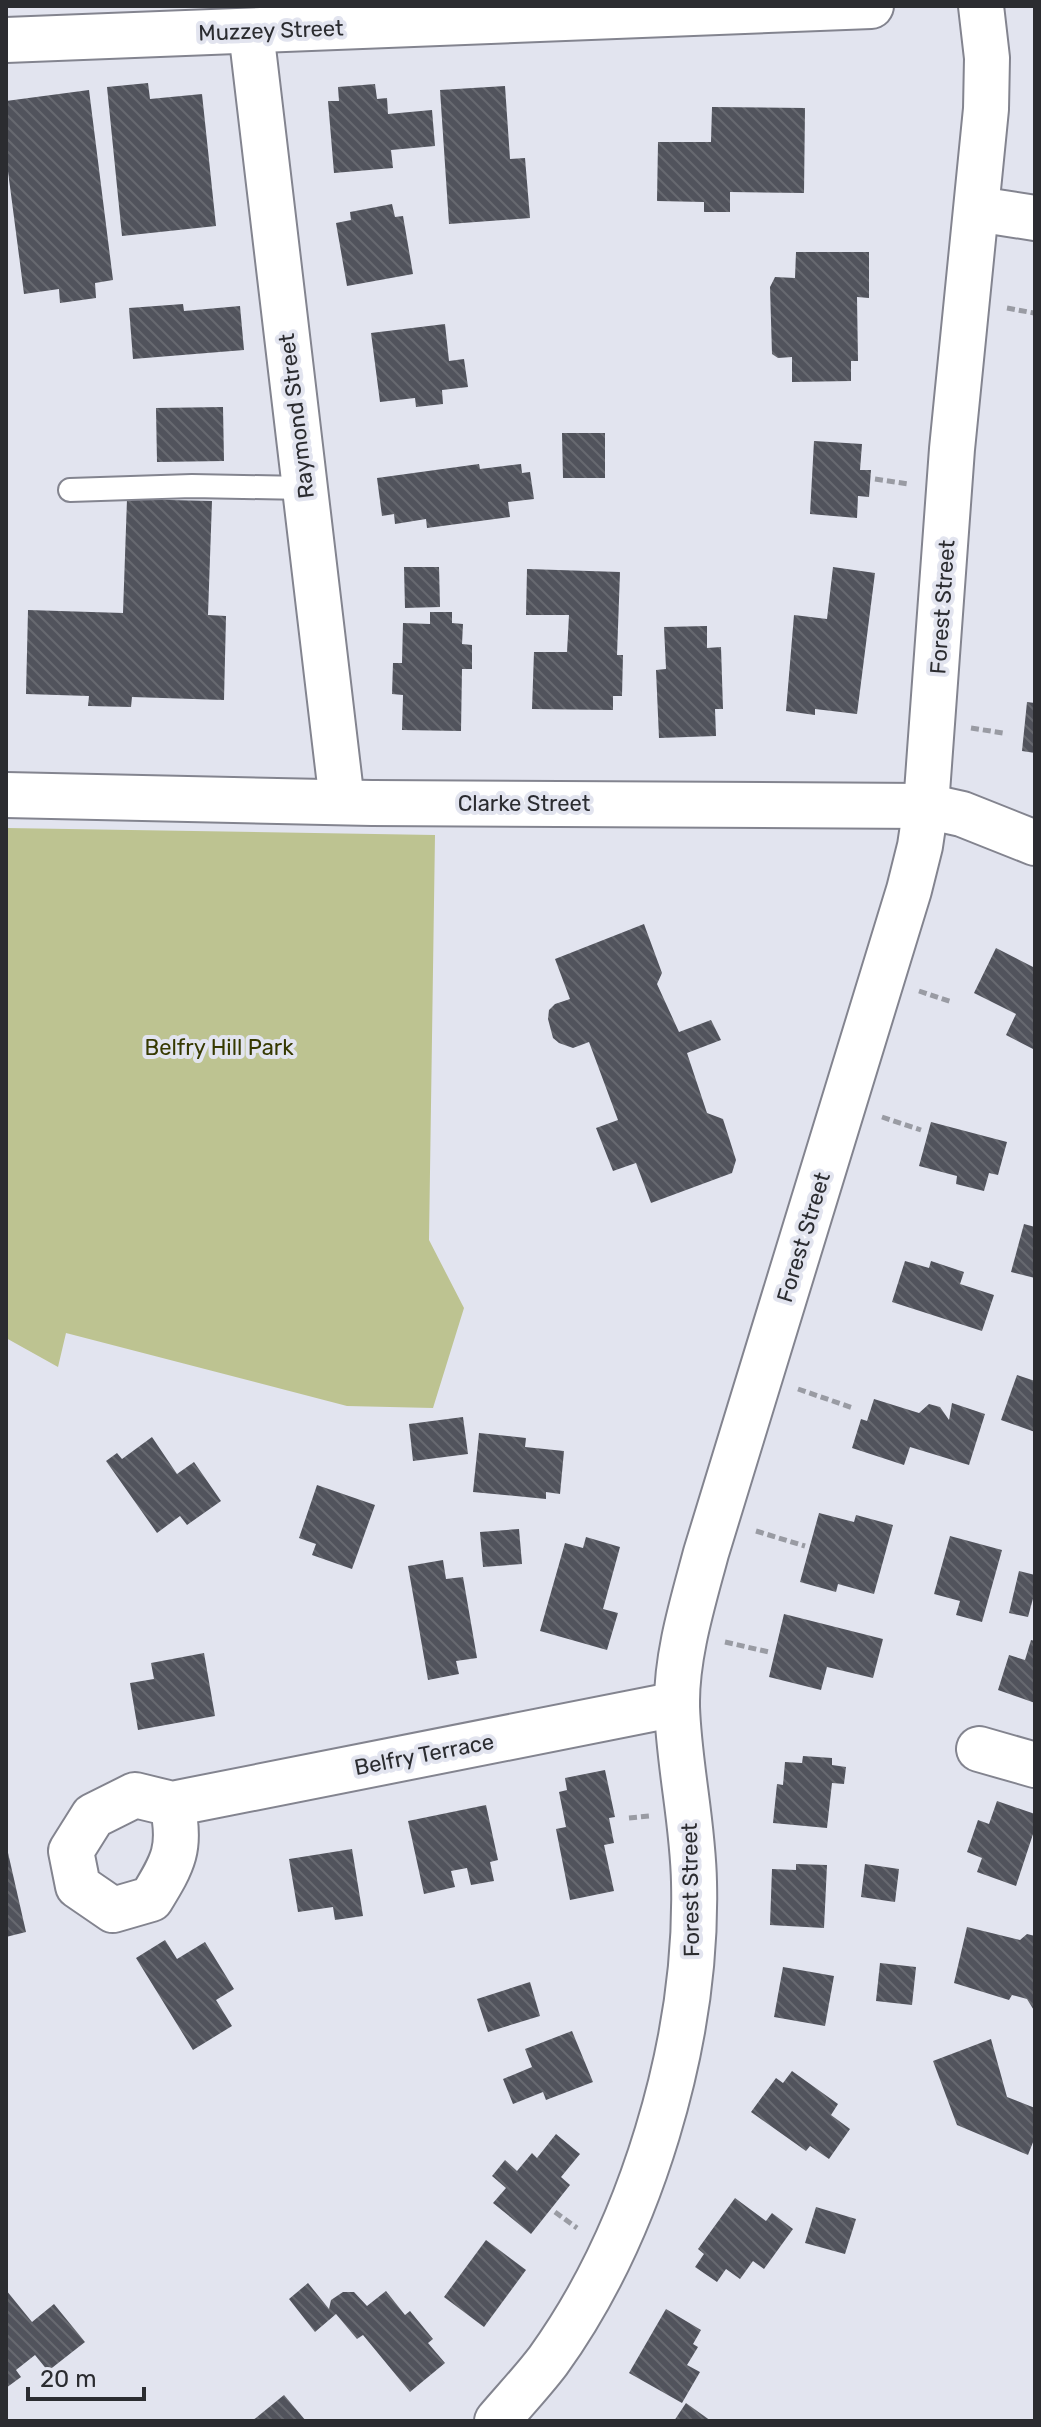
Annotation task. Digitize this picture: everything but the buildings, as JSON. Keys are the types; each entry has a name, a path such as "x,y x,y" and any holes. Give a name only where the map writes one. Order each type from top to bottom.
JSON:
{"street":[{"name":"Muzzey Street","path":"6,40 871,6"},
{"name":"Forest Street","path":"497,2421 547,2361 591,2292 654,2147 672,2075 692,1960 694,1883 677,1704 684,1648 706,1553 920,846 926,806 952,449 986,109 987,58 981,6"},
{"name":"Raymond Street","path":"251,31 342,802"},
{"path":"977,209 1035,218"},
{"name":"Clarke Street","path":"6,795 342,802 926,806 962,814 1035,843"},
{"name":"Belfry Terrace","path":"172,1804 677,1704"},
{"path":"979,1749 1035,1765"}],"lane":[{"path":"70,490 192,486 305,488"}],"path":[{"path":"998,306 1034,313"},
{"path":"875,479 922,486"},
{"path":"958,726 1003,733"},
{"path":"907,987 952,1002"},
{"path":"870,1113 921,1130"},
{"path":"789,1386 853,1408"},
{"path":"748,1528 805,1546"},
{"path":"721,1640 769,1652"},
{"path":"555,2212 581,2231"}],"green space":[{"name":"Belfry Hill Park","path":"6,828 435,835 429,1240 464,1308 433,1408 347,1406 66,1333 58,1367 6,1338"}]}
